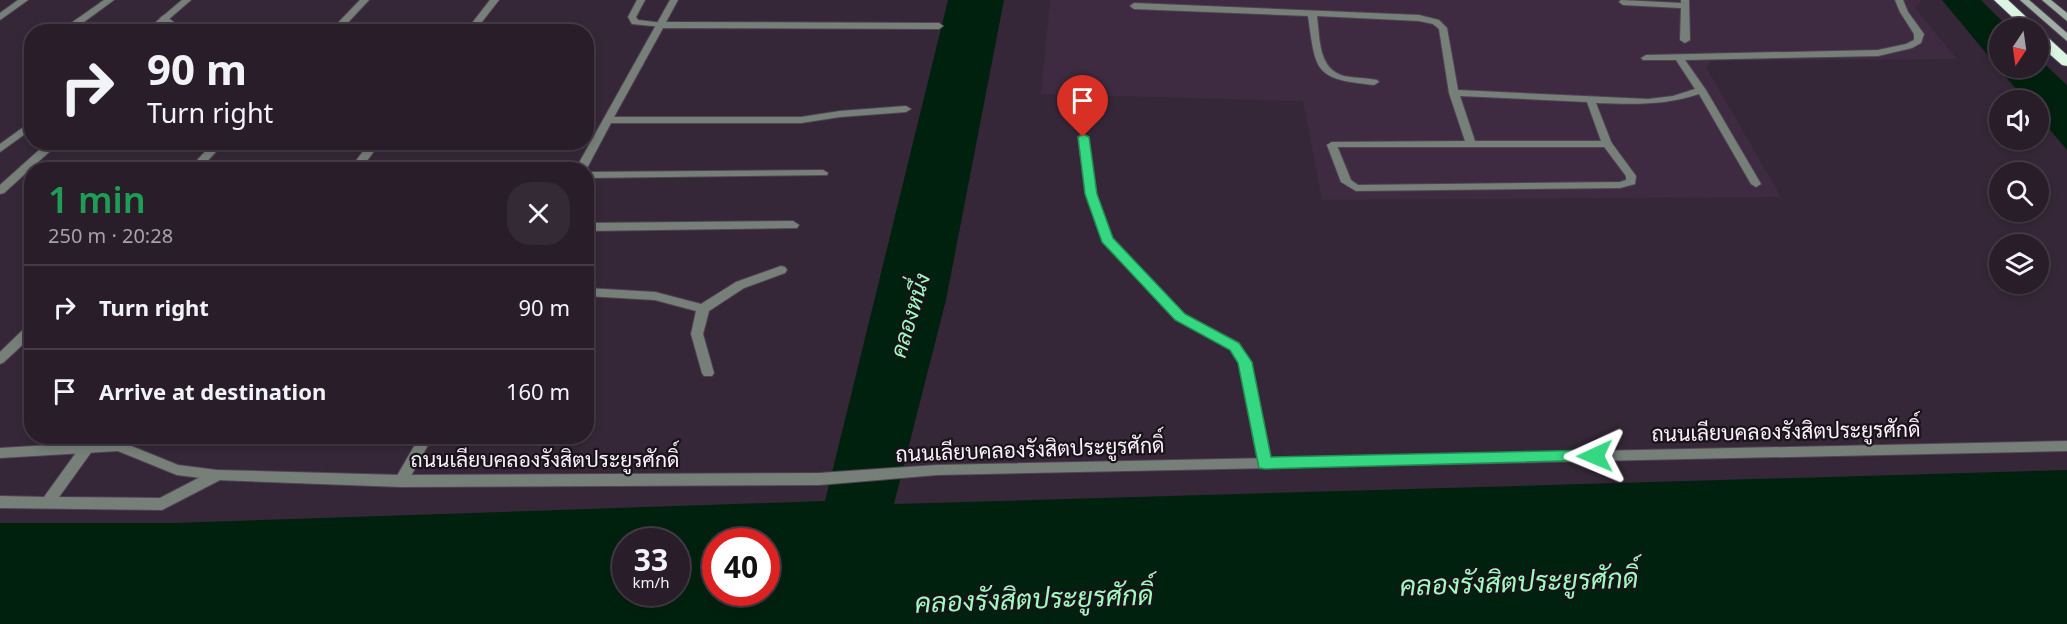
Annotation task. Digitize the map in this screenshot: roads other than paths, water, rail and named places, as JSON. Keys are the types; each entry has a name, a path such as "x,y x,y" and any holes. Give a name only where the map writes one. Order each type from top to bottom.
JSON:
{"highway":[{"path":"2000,0 2020,18"},
{"path":"2049,46 2067,62"}],"main road":[{"path":"2024,0 2067,38"},
{"path":"2046,0 2067,18"}],"street":[{"path":"0,17 24,0"},
{"path":"76,24 110,0"},
{"path":"157,24 187,0"},
{"path":"341,24 365,0"},
{"path":"476,24 495,0"},
{"path":"641,0 632,17 635,22 660,25 939,26"},
{"path":"594,145 674,0"},
{"path":"1646,58 1878,53 1895,50 1918,41 1919,34 1899,0"},
{"path":"1623,2 1685,3 1685,40"},
{"path":"1134,6 1215,4 1419,18 1436,22 1443,28 1446,38 1454,93 1471,144"},
{"path":"1312,12 1320,65 1330,75 1342,80 1374,82"},
{"path":"164,18 171,24"},
{"path":"1678,58 1701,90 1756,183"},
{"path":"1454,93 1648,102 1674,99 1701,90"},
{"path":"1591,101 1607,144 1631,176 1631,182 1620,185 1356,188 1346,182 1332,145 1607,144"},
{"path":"608,120 801,120 840,114 906,109"},
{"path":"0,149 24,130"},
{"path":"1083,137 1091,194 1107,239 1180,317 1234,346 1245,362 1265,463"},
{"path":"33,162 46,150"},
{"path":"201,162 212,150"},
{"path":"360,162 370,150"},
{"path":"0,191 24,170"},
{"path":"594,175 823,173"},
{"path":"594,227 793,225"},
{"path":"708,373 697,334 703,309 729,289 750,278 781,270"},
{"path":"594,292 656,296 703,309"},
{"path":"0,360 24,336"},
{"name":"ถนนเลียบคลองรังสิตประยูรศักดิ์","path":"0,453 106,444"},
{"name":"ถนนเลียบคลองรังสิตประยูรศักดิ์","path":"129,444 177,470 216,475 401,481 819,479 937,470 2067,446"},
{"path":"401,481 422,444"},
{"path":"48,502 88,447"},
{"path":"0,502 162,504 216,475"}],"water":[{"path":"948,0 1004,0 946,300 894,504 2067,470 2067,624 0,624 0,523 173,523 825,501"},
{"path":"1942,0 1981,0 1999,18 1989,18 1989,57"},
{"path":"2049,68 2067,85 2067,150 2049,129 2049,90 2017,90 2007,78 2049,78"}],"water label":[{"name":"คลองหนึ่ง","path":"909,315"},
{"name":"คลองรังสิตประยูรศักดิ์","path":"1519,581"},
{"name":"คลองรังสิตประยูรศักดิ์","path":"1034,598"}]}
